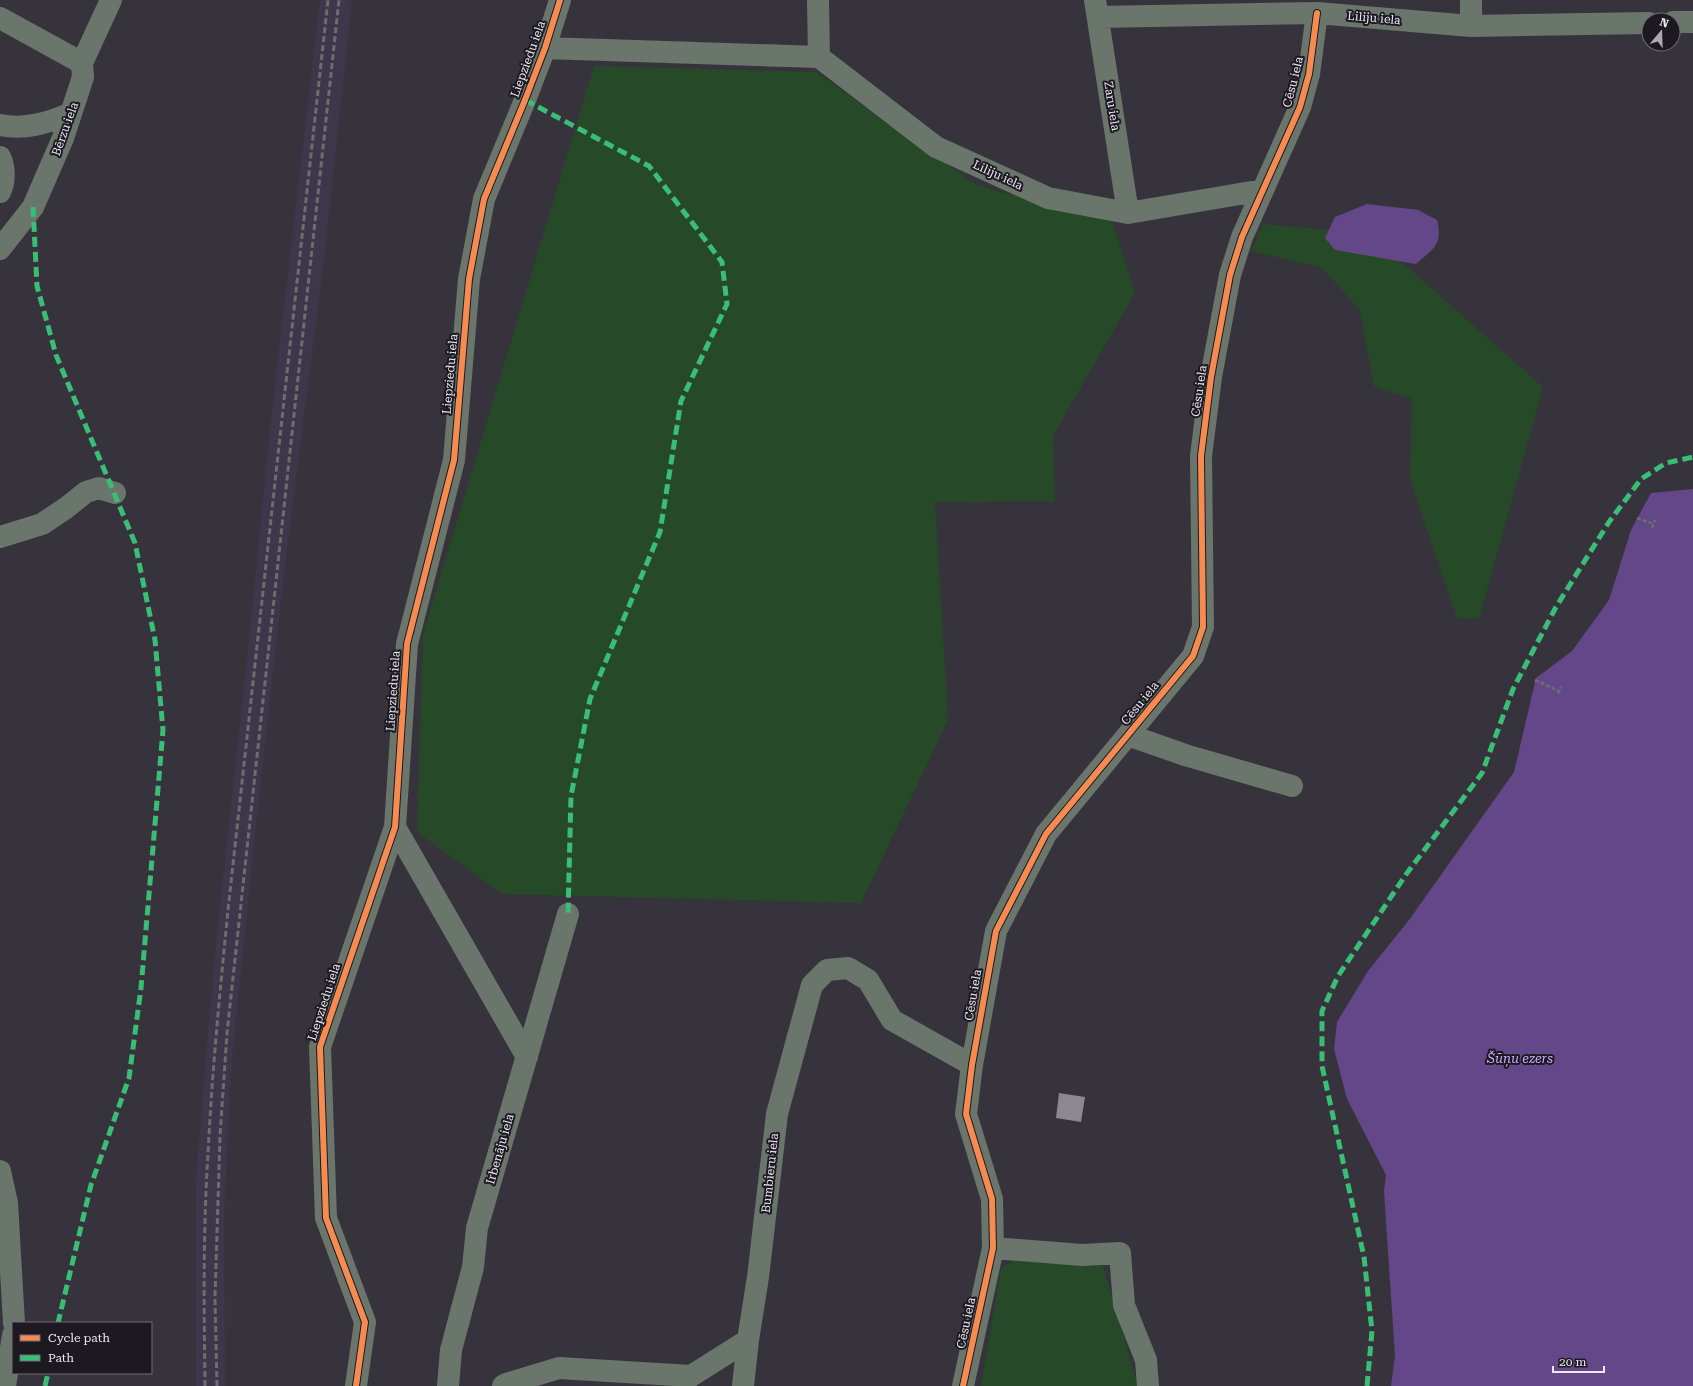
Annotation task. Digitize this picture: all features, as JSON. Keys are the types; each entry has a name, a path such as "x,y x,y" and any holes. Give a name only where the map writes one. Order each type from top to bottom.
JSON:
{"street":[{"name":"Bērzu iela","path":"0,249 33,207 63,138 83,77 82,63 111,0"},
{"name":"Liepziedu iela","path":"356,1386 365,1322 326,1218 320,1046 396,827 407,644 454,460 469,279 484,199 545,48 560,0"},
{"path":"545,48 819,57 818,0"},
{"path":"1470,26 1471,0"},
{"name":"Liliju iela","path":"1096,8 1317,13 1470,26 1641,23"},
{"name":"Zaru iela","path":"1096,8 1128,213"},
{"name":"Cēsu iela","path":"964,1386 993,1248 992,1199 966,1114 972,1064 996,931 1046,834 1193,656 1203,627 1201,456 1211,377 1230,275 1242,237 1300,107 1310,74 1317,13"},
{"path":"0,18 82,63"},
{"path":"1681,22 1693,22"},
{"name":"Liliju iela","path":"819,57 936,147 1048,198 1128,213 1263,190"},
{"path":"0,125 30,126 51,122 71,113"},
{"path":"0,157 4,165 2,187 0,192"},
{"path":"0,537 42,524 86,492 99,488 116,493"},
{"path":"1128,735 1185,755 1292,786"},
{"path":"396,827 527,1057"},
{"name":"Irbenāju iela","path":"448,1386 451,1350 473,1267 477,1228 568,914"},
{"name":"Bumbieru iela","path":"743,1386 748,1340 758,1277 777,1114 812,985 828,970 848,968 868,980 892,1020 972,1064"},
{"path":"0,1170 7,1203 14,1322"},
{"path":"993,1248 1082,1255 1120,1252 1124,1305 1146,1360 1148,1386"},
{"path":"504,1386 506,1384 559,1368 691,1376 748,1340"},
{"path":"5,1386 12,1341"}],"path":[{"path":"1637,518 1654,524"},
{"path":"1652,528 1655,520"},
{"path":"1535,680 1560,689 1558,694"}],"shaded area":[{"path":"320,0 352,0 325,250 282,590 231,1068 224,1215 225,1386 196,1386 196,1180 207,1044 218,923 246,670 271,419"}],"green space":[{"path":"594,66 816,72 978,186 1112,221 1135,293 1053,436 1055,501 935,502 948,720 861,903 502,894 417,832 423,634"},
{"path":"1263,224 1370,234 1543,387 1479,619 1457,618 1410,479 1412,399 1374,387 1360,310 1322,268 1251,251"},
{"path":"1022,1255 1102,1263 1138,1386 981,1386 1001,1269"}],"water":[{"path":"1367,204 1418,210 1437,220 1439,235 1435,246 1416,264 1335,250 1325,238 1335,217"},
{"name":"Šūņu ezers","path":"1693,489 1693,1386 1391,1386 1395,1356 1384,1191 1386,1175 1347,1099 1334,1049 1337,1022 1368,971 1409,920 1514,772 1536,678 1572,651 1609,600 1631,530 1651,493"}],"building":[{"path":"1059,1093 1085,1097 1081,1122 1056,1118"}],"railway":[{"path":"205,1386 205,1212 216,1032 228,910 328,0"},
{"path":"217,1386 215,1297 220,1136 227,1033 339,0"}],"marked path":[{"path":"525,100 649,166 722,262 727,304 681,401 660,532 590,699 571,796 568,914"},
{"path":"33,207 37,286 56,355 135,543 155,640 163,730 141,988 129,1078 91,1185 58,1322"},
{"path":"1367,1386 1372,1331 1364,1257 1322,1066 1322,1011 1338,976 1407,873 1482,773 1513,689 1556,607 1609,522 1641,479 1666,463 1693,457"},
{"path":"45,1386 48,1374"}],"cycle path":[{"path":"356,1386 365,1322 326,1218 320,1047 395,827 407,644 454,460 469,279 484,199 545,48 560,0"},
{"path":"963,1386 993,1248 992,1199 966,1114 972,1065 996,931 1046,834 1193,656 1203,627 1201,456 1211,377 1230,275 1242,237 1300,107 1309,74 1317,13"}]}
